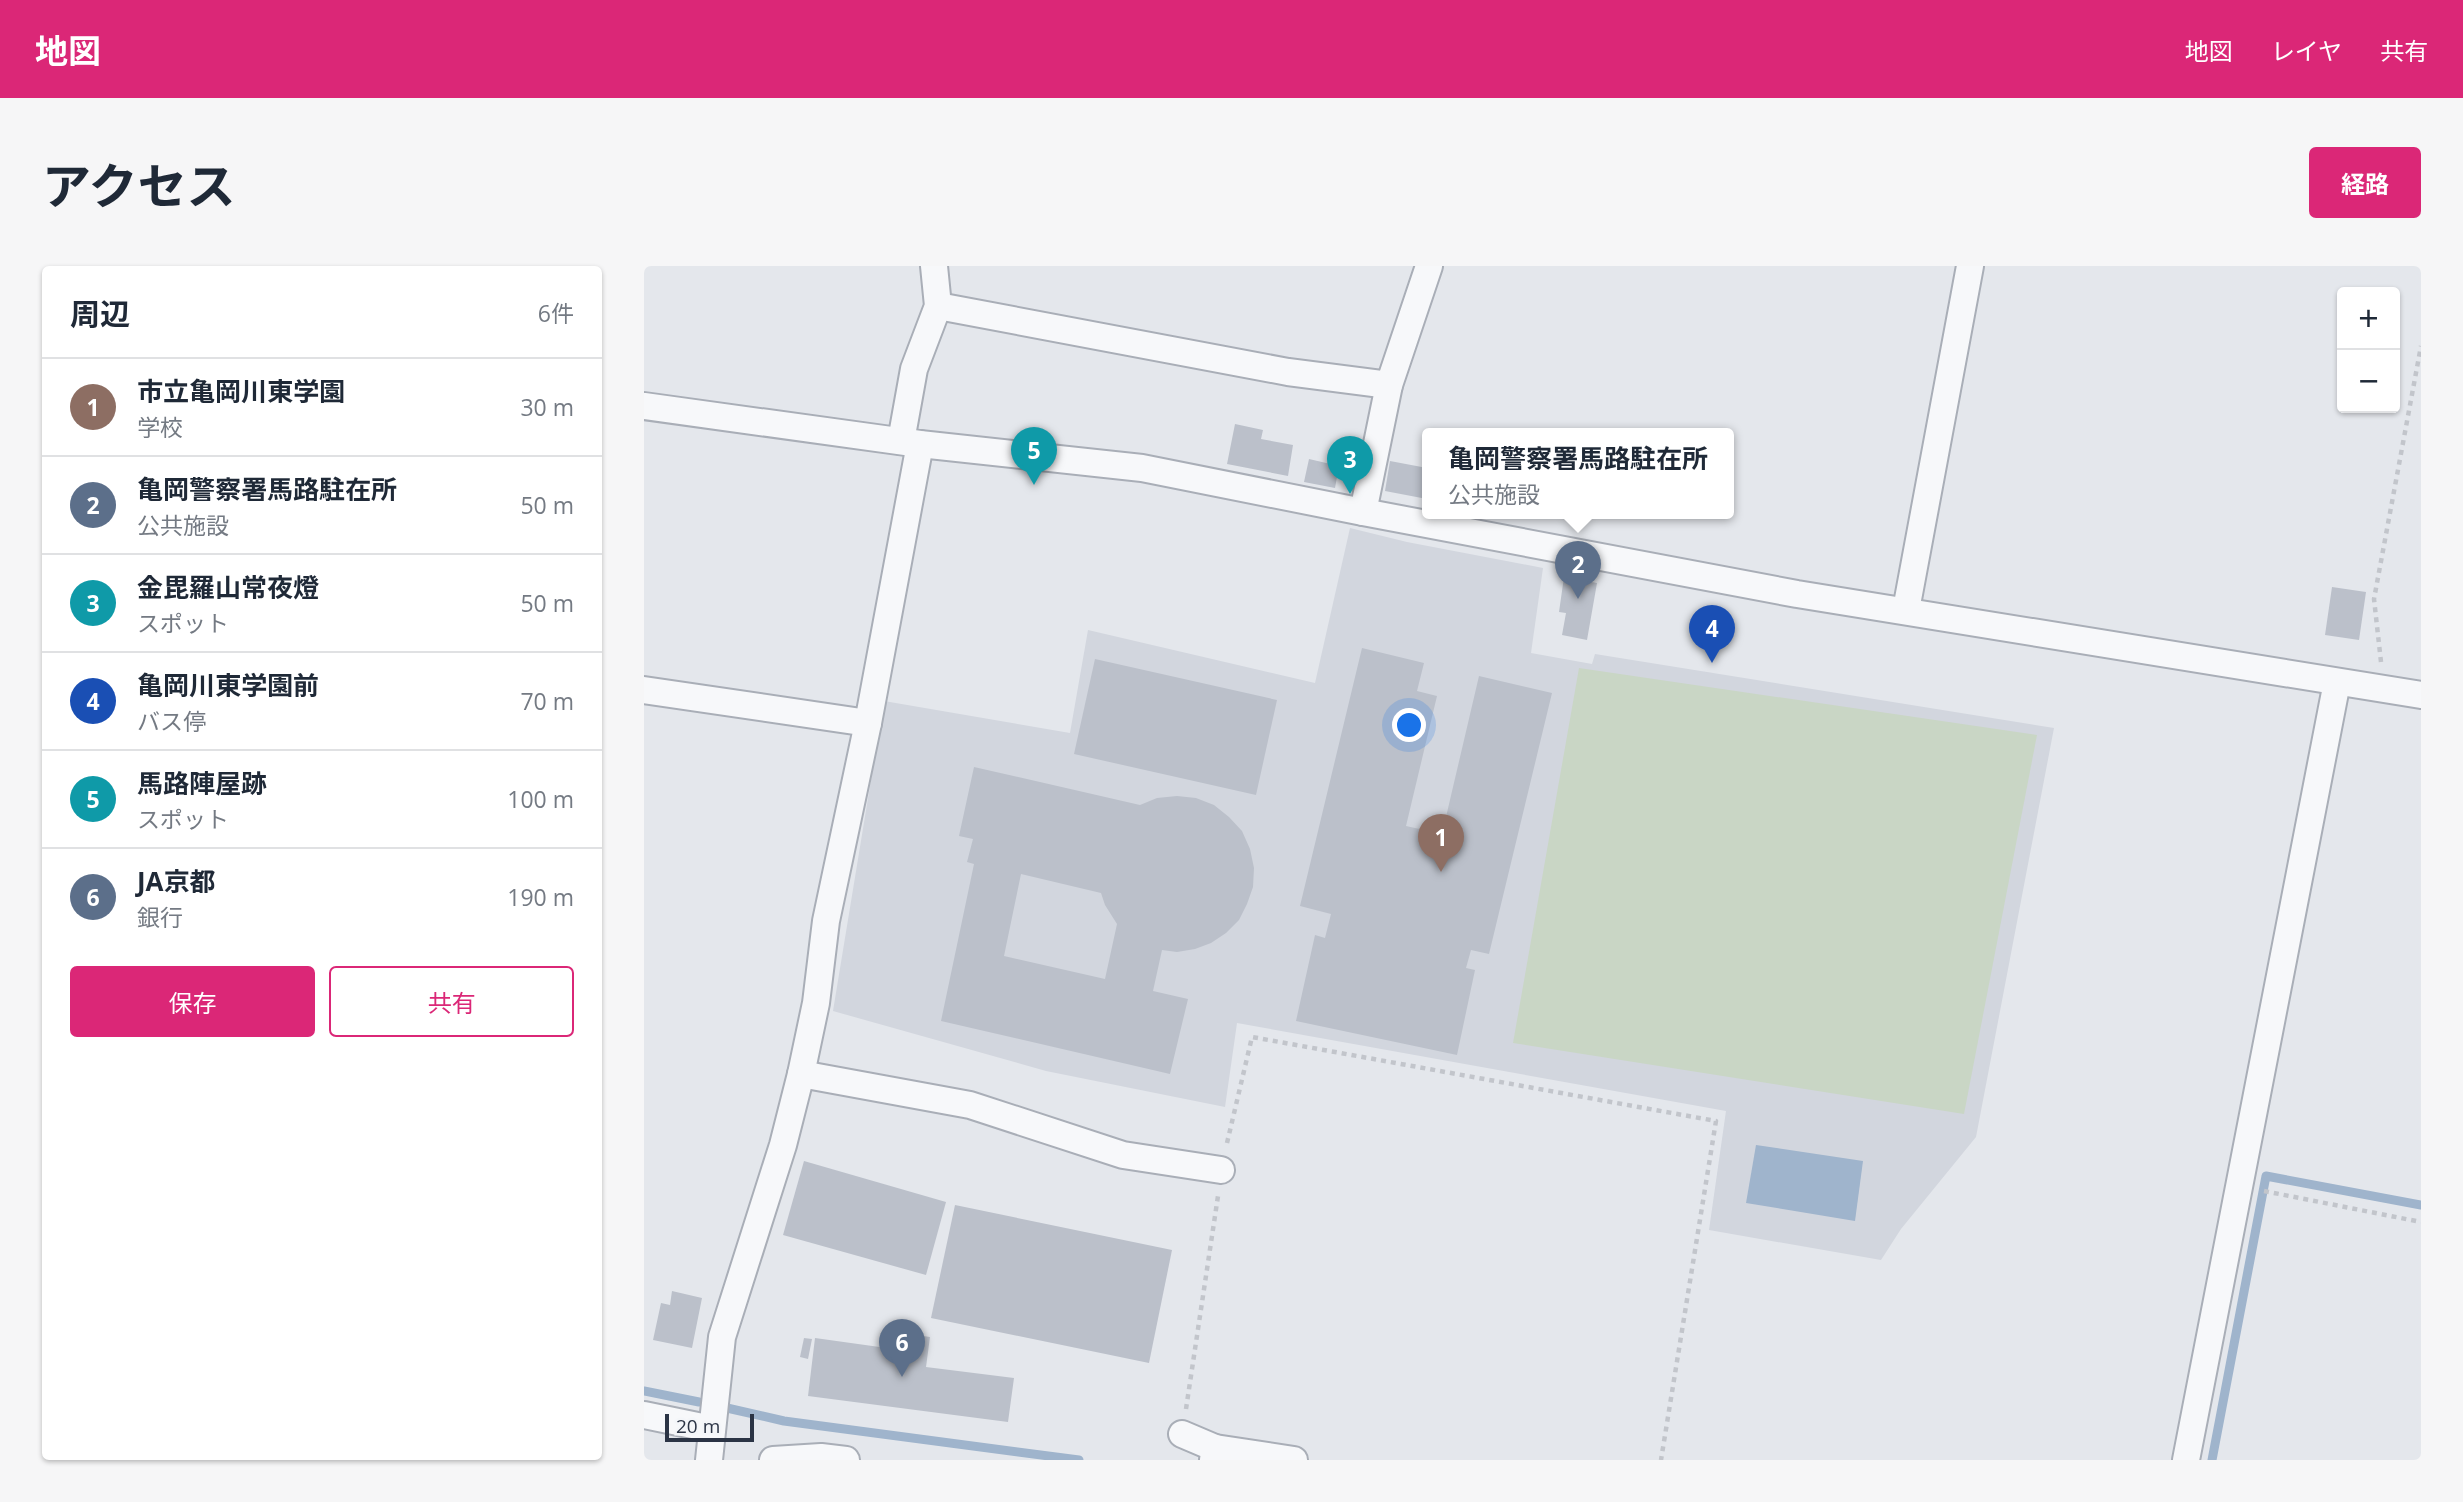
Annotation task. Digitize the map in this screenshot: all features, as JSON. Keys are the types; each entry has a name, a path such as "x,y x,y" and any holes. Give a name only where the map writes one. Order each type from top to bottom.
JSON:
{"street":[{"path":"709,1460 722,1337 783,1145 816,1003 826,921 868,723 910,442 914,369 938,306 934,266"},
{"path":"1363,512 1389,385 1429,266"},
{"path":"1906,610 1970,266"},
{"path":"938,306 1288,372 1389,385"},
{"path":"644,406 910,442 1142,468 1797,594 2421,695"},
{"path":"2186,1460 2337,682"},
{"path":"644,690 868,723"},
{"path":"801,1074 970,1105 1123,1155 1221,1170"},
{"path":"644,1415 712,1429"},
{"path":"1182,1434 1214,1454 1294,1460"},
{"path":"773,1460 821,1457 846,1460"}],"path":[{"path":"2377,688 2381,664 2374,600 2421,346"},
{"path":"1182,1434 1221,1170 1252,1037 1716,1121 1661,1460"},
{"path":"2238,1186 2421,1222"}],"shaded area":[{"path":"1350,528 1407,542 1543,568 1531,653 1592,664 1595,654 2054,728 1976,1137 1901,1229 1881,1260 1709,1230 1726,1111 1237,1023 1225,1107 1046,1071 833,1011 884,701 1070,733 1088,630 1315,683"}],"green space":[{"path":"1579,668 2037,735 1964,1114 1513,1043"}],"water":[{"path":"1756,1145 1863,1161 1855,1221 1746,1203"}],"building":[{"path":"1235,424 1263,430 1261,439 1293,445 1288,476 1227,464"},
{"path":"1309,459 1339,466 1335,488 1304,482"},
{"path":"1390,461 1422,467 1422,498 1385,491"},
{"path":"1564,577 1597,583 1587,640 1562,635 1566,613 1559,612"},
{"path":"2332,587 2366,592 2359,640 2325,635"},
{"path":"1362,648 1424,663 1417,691 1437,696 1406,826 1442,834 1479,676 1552,693 1489,954 1471,950 1466,968 1475,970 1457,1055 1296,1021 1315,935 1325,938 1331,914 1300,906"},
{"path":"1095,659 1277,700 1256,795 1074,754"},
{"path":"974,767 1140,805 1157,798 1196,798 1214,805 1242,831 1254,868 1253,887 1239,920 1211,943 1177,952 1162,950 1153,991 1188,999 1170,1074 941,1021 974,864 967,862 973,839 959,836","holes":["1021,874 1101,893 1117,924 1105,979 1004,956"]},
{"path":"804,1161 946,1202 926,1275 783,1235"},
{"path":"955,1205 1172,1250 1149,1363 931,1318"},
{"path":"672,1291 702,1298 692,1348 653,1340 661,1303 670,1305"},
{"path":"903,1333 930,1337 926,1367 1014,1378 1008,1422 808,1396 815,1338 901,1350"},
{"path":"804,1338 812,1339 808,1359 800,1357"}],"waterway":[{"path":"2212,1460 2266,1176 2421,1205"},
{"path":"644,1391 699,1402"},
{"path":"727,1408 784,1421 1079,1460"}],"place":[{"name":"馬路陣屋跡","path":"1034,485"},
{"name":"金毘羅山常夜燈","path":"1350,494"},
{"name":"亀岡警察署馬路駐在所","path":"1578,599"},
{"name":"亀岡川東学園前","path":"1712,663"},
{"name":"市立亀岡川東学園","path":"1441,872"},
{"name":"JA京都","path":"902,1377"}]}
